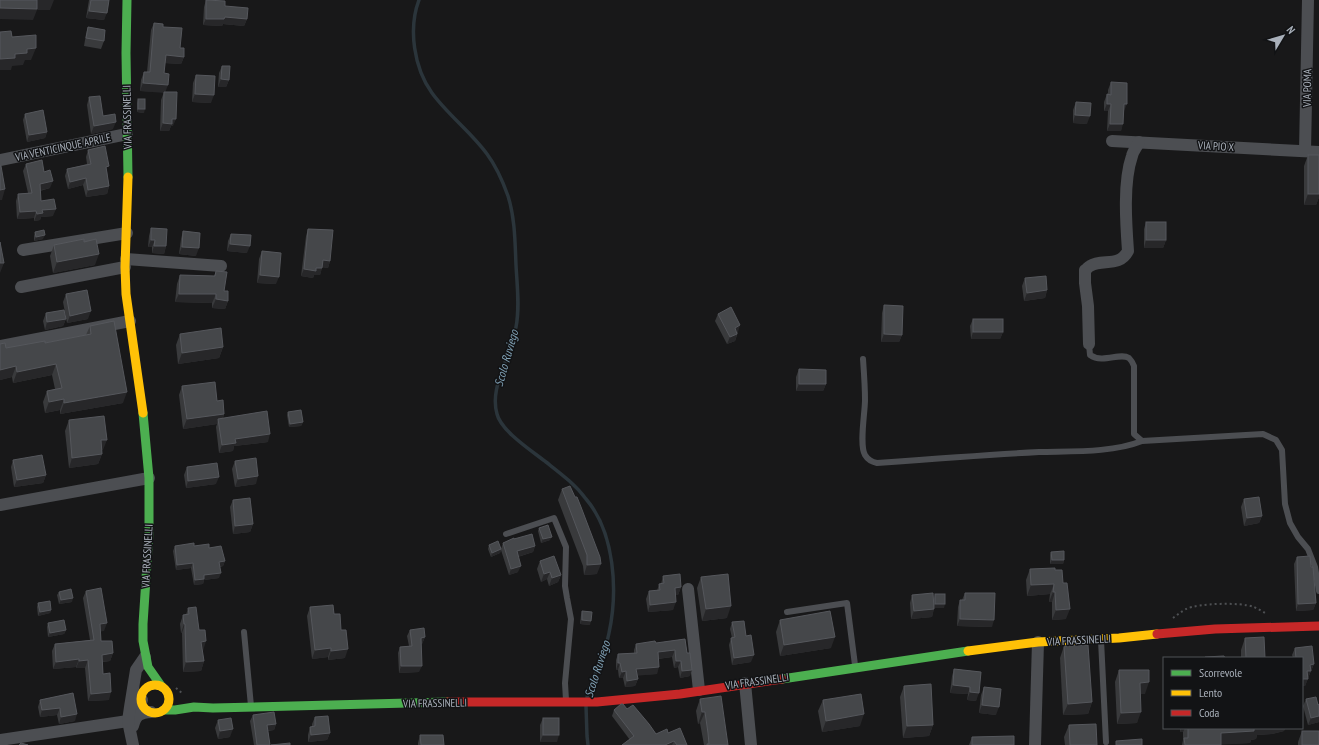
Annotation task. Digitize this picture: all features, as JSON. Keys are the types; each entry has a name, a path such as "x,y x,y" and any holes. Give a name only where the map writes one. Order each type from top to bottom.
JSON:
{"street":[{"name":"VIA FRASSINELLI","path":"127,0 126,53 128,194 126,294 143,414 148,478 149,534 143,624 143,641 147,662 144,695 134,710 130,726"},
{"name":"VIA POMA","path":"1305,151 1313,31 1308,0"},
{"name":"VIA VENTICINQUE APRILE","path":"0,160 127,134"},
{"name":"VIA PIO X","path":"1112,141 1319,152"},
{"path":"1089,344 1085,270 1091,265 1117,261 1125,256 1128,251 1126,198 1128,176 1132,156 1139,142"},
{"path":"23,250 127,233"},
{"path":"21,287 126,263 221,266"},
{"path":"0,346 130,321"},
{"path":"0,506 148,478"},
{"path":"688,589 699,690"},
{"name":"VIA FRASSINELLI","path":"151,712 158,713 164,710 194,707 465,702 597,702 646,698 957,652 1038,642 1101,639 1215,629 1319,626"},
{"path":"1035,745 1038,642"},
{"name":"VIA FRASSINELLI","path":"147,662 162,687 167,692 194,707"},
{"name":"VIA FRASSINELLI","path":"133,745 130,726 136,670 147,662"},
{"path":"745,683 751,745"},
{"path":"151,712 146,710 143,705 144,695 152,686 162,687"},
{"path":"164,710 169,701 177,697"},
{"path":"0,740 130,726 137,716 142,713 151,712"}],"lane":[{"path":"1089,344 1090,355 1094,357 1099,359 1125,356 1129,358 1134,366 1134,434 1137,439 1147,442 1263,434 1276,440 1282,450 1285,504 1290,523 1298,537 1308,549 1315,567 1319,591"},
{"path":"863,359 865,400 863,452 871,462 877,463 1103,449 1128,446 1142,441"},
{"path":"506,534 554,518 566,547 565,586 571,619 565,682 569,702"},
{"path":"787,612 847,603 856,667"},
{"path":"244,632 251,707"},
{"path":"1101,639 1106,742"}],"path":[{"path":"173,684 177,697"}],"building":[{"path":"0,0 37,0 37,9 0,8"},
{"path":"91,0 109,0 107,13 89,11"},
{"path":"206,0 225,1 225,6 248,8 247,19 225,17 224,19 206,19"},
{"path":"154,23 163,24 163,27 182,28 180,48 184,48 184,57 166,55 164,73 169,74 168,85 143,83 144,72 150,72"},
{"path":"88,27 105,30 104,41 86,38"},
{"path":"11,31 12,37 36,35 36,48 27,49 27,53 15,54 15,58 0,59 0,32"},
{"path":"222,66 230,66 229,80 221,79"},
{"path":"196,75 215,76 214,95 195,94"},
{"path":"1111,82 1127,83 1127,104 1124,104 1123,124 1110,124 1111,104 1107,104 1107,94 1111,95"},
{"path":"164,92 177,92 176,119 172,119 172,124 163,123"},
{"path":"100,96 103,116 115,114 116,122 94,126 89,97"},
{"path":"138,99 145,99 145,109 138,109"},
{"path":"1076,102 1091,103 1090,116 1075,115"},
{"path":"43,110 47,132 29,135 25,114"},
{"path":"105,146 109,166 106,167 109,186 88,190 86,178 70,182 67,169 91,164 88,150"},
{"path":"1308,155 1319,155 1319,194 1308,194"},
{"path":"42,160 44,172 50,170 53,181 40,184 41,201 54,199 56,209 42,210 43,213 37,214 36,211 20,212 18,194 32,193 26,164"},
{"path":"0,166 5,189 0,190"},
{"path":"1146,222 1166,222 1166,240 1146,240"},
{"path":"151,228 167,229 166,246 154,246 155,240 151,240"},
{"path":"308,229 333,230 330,261 323,260 322,268 316,268 316,271 304,269"},
{"path":"44,230 45,235 36,237 35,232"},
{"path":"183,231 200,233 199,248 182,247"},
{"path":"231,234 251,235 250,246 230,244"},
{"path":"84,239 84,242 96,239 99,254 57,262 54,245"},
{"path":"0,242 4,263 0,263"},
{"path":"262,251 281,253 279,277 260,275"},
{"path":"216,271 227,272 224,291 228,291 228,301 216,299 216,294 179,294 180,275 215,276"},
{"path":"1046,276 1047,290 1027,293 1025,278"},
{"path":"87,290 91,311 70,316 66,294"},
{"path":"884,305 903,306 902,335 884,334"},
{"path":"731,307 740,325 735,328 737,334 730,337 718,314"},
{"path":"64,310 66,319 47,322 46,313"},
{"path":"973,319 1003,319 1003,332 973,332"},
{"path":"114,321 127,392 64,403 64,399 49,402 47,391 62,388 56,364 17,372 16,366 0,370 0,344 5,343 6,348 45,341 45,343 91,334 90,326"},
{"path":"221,328 223,347 182,353 180,334"},
{"path":"799,369 826,370 826,384 799,384"},
{"path":"215,382 217,401 223,400 224,414 187,419 182,386"},
{"path":"301,410 303,422 290,424 288,412"},
{"path":"267,411 270,434 235,439 236,443 222,445 218,419"},
{"path":"104,416 107,440 101,440 102,454 72,458 69,420"},
{"path":"42,455 46,475 17,480 13,460"},
{"path":"256,458 258,476 238,479 235,461"},
{"path":"217,463 219,477 188,481 187,467"},
{"path":"570,486 581,507 600,557 601,564 587,565 587,555 562,489"},
{"path":"1259,497 1262,516 1247,518 1244,499"},
{"path":"250,498 253,524 235,526 233,500"},
{"path":"548,525 552,537 543,539 539,528"},
{"path":"532,534 535,546 517,551 521,566 511,569 503,543 514,538"},
{"path":"498,541 501,549 492,553 489,545"},
{"path":"194,543 194,546 209,544 209,548 221,546 225,561 219,562 221,573 204,575 204,579 195,580 193,563 177,565 175,546"},
{"path":"1064,551 1064,560 1052,560 1051,552"},
{"path":"554,556 561,575 552,578 550,572 544,574 540,561"},
{"path":"1310,556 1311,567 1313,567 1316,603 1298,604 1297,557"},
{"path":"1055,568 1055,570 1062,570 1063,583 1067,583 1070,609 1056,610 1055,592 1053,592 1054,584 1031,585 1030,569"},
{"path":"680,574 681,587 675,588 676,602 650,605 649,591 660,590 659,584 664,583 663,576"},
{"path":"728,574 731,606 706,609 701,577"},
{"path":"101,588 107,623 100,624 101,641 112,641 113,653 102,655 103,674 110,673 111,692 91,694 88,660 79,661 79,659 56,662 55,644 94,640 86,591"},
{"path":"71,589 73,598 61,600 59,592"},
{"path":"933,593 934,609 914,611 912,595"},
{"path":"965,593 995,593 994,620 960,619 960,600 965,600"},
{"path":"935,594 945,594 945,604 935,604"},
{"path":"50,601 51,610 40,612 38,603"},
{"path":"333,605 334,614 340,614 341,630 346,630 348,649 331,651 331,648 315,650 310,607"},
{"path":"196,607 199,630 205,630 206,641 201,642 204,661 186,662 185,624 183,615 189,614 188,608"},
{"path":"582,611 592,612 591,621 582,620"},
{"path":"830,611 835,637 784,645 780,620"},
{"path":"64,620 66,630 50,633 48,623"},
{"path":"744,621 746,636 751,635 754,655 734,658 731,638 735,637 732,622"},
{"path":"424,628 425,637 421,638 422,666 401,666 400,647 412,646 410,630"},
{"path":"1264,637 1265,657 1246,657 1245,638"},
{"path":"685,639 687,653 690,653 692,670 682,671 681,661 676,661 675,650 658,652 659,667 636,669 638,679 627,681 626,671 622,672 620,663 618,663 618,654 637,653 636,644"},
{"path":"1088,645 1092,702 1068,704 1064,646"},
{"path":"1312,646 1314,664 1310,665 1311,671 1307,671 1308,679 1303,679 1303,657 1296,657 1295,648"},
{"path":"954,669 981,672 979,693 970,692 970,687 953,685"},
{"path":"1119,670 1149,670 1149,682 1140,683 1141,712 1121,713"},
{"path":"931,684 933,725 907,726 904,686"},
{"path":"984,687 1001,689 999,707 982,705"},
{"path":"73,693 77,714 61,717 60,708 42,710 40,700"},
{"path":"861,694 864,714 826,721 823,700"},
{"path":"721,696 728,745 707,745 709,744 705,712 702,712 700,699"},
{"path":"1316,697 1318,705 1319,704 1319,716 1311,718 1306,699"},
{"path":"623,704 627,709 633,705 656,734 667,729 668,733 680,728 687,745 677,745 674,741 665,745 622,745 634,736 614,710"},
{"path":"274,712 276,724 267,725 270,745 257,745 253,715"},
{"path":"328,716 330,733 311,735 310,727 315,726 315,717"},
{"path":"231,718 233,729 220,731 218,720"},
{"path":"543,718 559,718 559,735 543,735"},
{"path":"1096,724 1097,745 1070,745 1069,725"},
{"path":"1188,729 1254,729 1254,731 1221,733 1221,745 1185,745 1184,738 1188,738"},
{"path":"1302,731 1319,731 1319,745 1302,745"},
{"path":"420,735 443,735 444,745 421,745"},
{"path":"1014,736 1014,745 972,745 972,737"},
{"path":"1142,739 1142,745 1116,745 1116,741"},
{"path":"290,743 290,745 271,745"}],"waterway":[{"name":"Scolo Ruviego","path":"419,0 414,23 414,36 417,60 421,72 426,83 438,101 474,138 490,159 504,185 512,213 515,239 518,312 516,327 496,391 495,398 497,414 504,427 511,434 562,475 582,494 596,513 603,528 608,545 612,563 612,617 605,648 588,691 587,698"},
{"name":"Scolo Ruviego","path":"586,706 588,745"}],"traffic: fast":[{"path":"127,0 126,53 128,177"},
{"path":"143,413 149,478 149,533 143,641 148,667 162,687"},
{"path":"782,679 968,651"},
{"path":"164,710 194,707 213,708 447,702"}],"traffic: slow":[{"path":"128,177 125,267 126,294 143,413"},
{"path":"968,651 1038,642 1119,638 1157,634"},
{"path":"155,685 165,689 169,699 165,709 155,713 145,709 141,699 145,689 155,685"}],"traffic: jam":[{"path":"1157,634 1215,629 1319,626"},
{"path":"447,702 597,702 680,694 782,679"}]}
